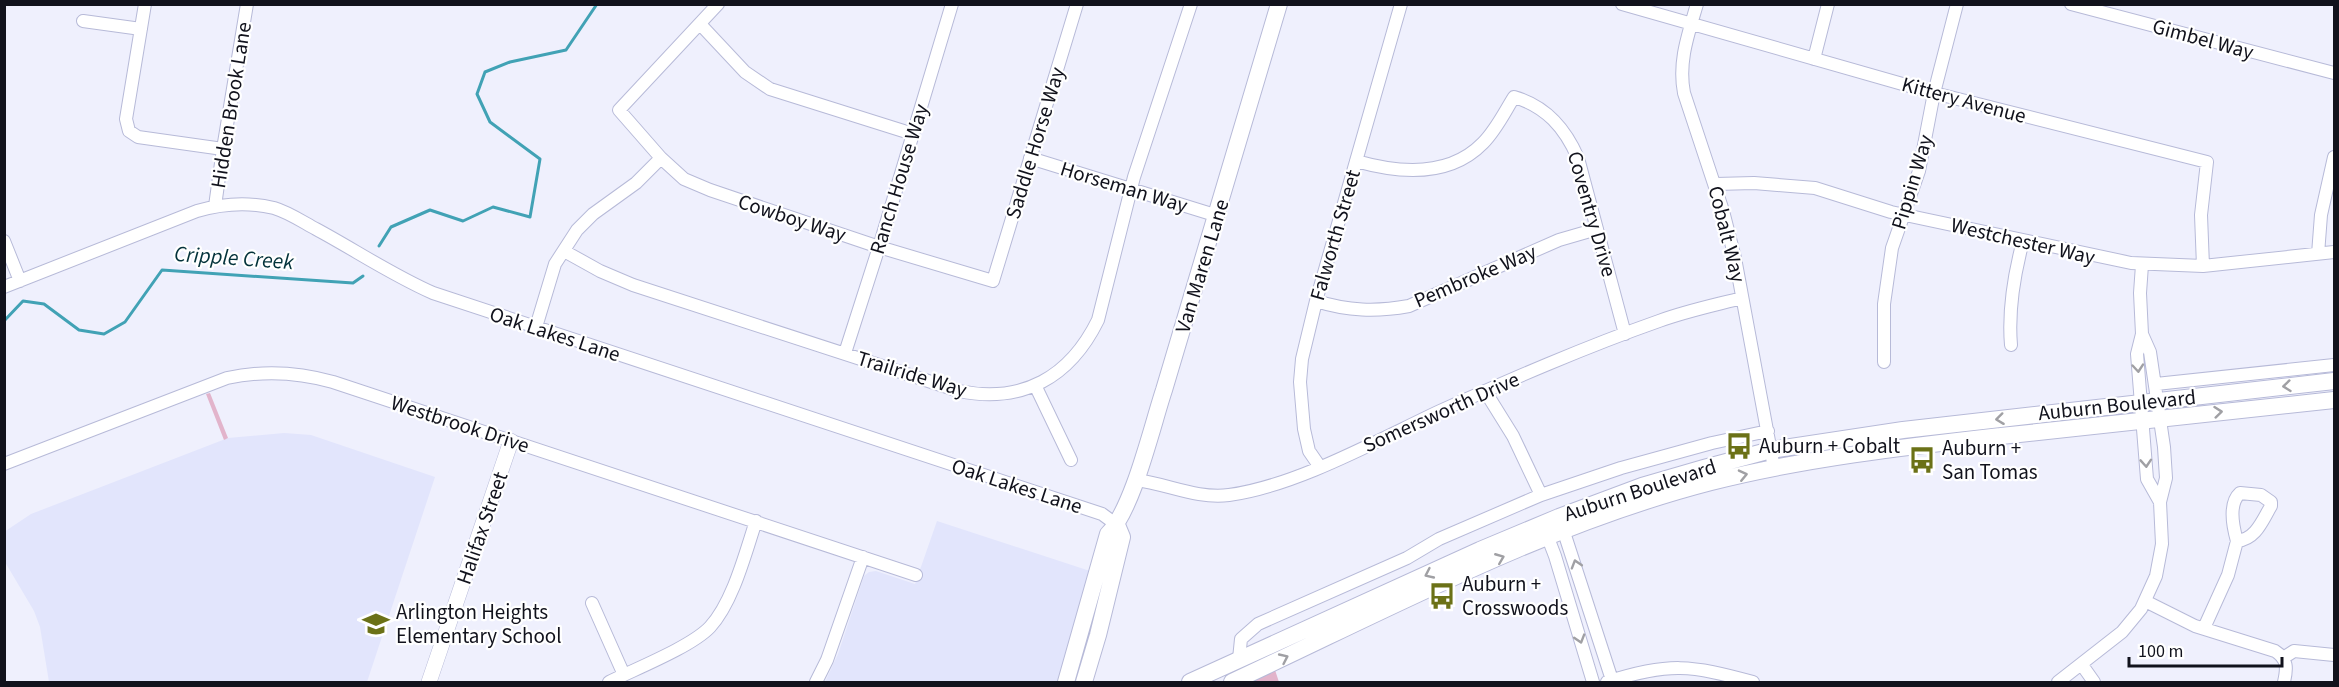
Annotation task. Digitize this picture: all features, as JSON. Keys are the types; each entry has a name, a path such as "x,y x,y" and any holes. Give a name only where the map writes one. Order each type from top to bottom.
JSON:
{"main road":[{"name":"Van Maren Lane","path":"1066,682 1108,534 1117,525 1136,480 1218,216 1279,4"},
{"name":"Auburn Boulevard","path":"1232,682 1437,586 1545,531 1642,486 1772,450 2152,396 2334,381"},
{"name":"Auburn Boulevard","path":"1562,524 1597,518 1709,483 1774,468 1877,450 2334,400"},
{"name":"Van Maren Lane","path":"1084,682 1122,537 1117,525"},
{"name":"Auburn Boulevard","path":"1190,682 1480,550 1545,531"},
{"path":"1090,682 1091,662"}],"street":[{"path":"146,4 126,119 129,131 138,137 223,149"},
{"name":"Hidden Brook Lane","path":"215,206 247,4"},
{"path":"718,4 700,24 746,72 770,89 913,134"},
{"name":"Ranch House Way","path":"845,353 952,4"},
{"name":"Saddle Horse Way","path":"993,281 1077,4"},
{"name":"Trailride Way","path":"564,251 600,271 633,285 959,391 975,394 1011,393 1035,385 1065,366 1089,338 1098,320 1130,188 1191,4"},
{"name":"Falworth Street","path":"1320,466 1309,451 1304,429 1300,382 1306,336 1401,4"},
{"name":"Kittery Avenue","path":"1622,4 1934,93 2207,162 2202,214 2203,266"},
{"name":"Cobalt Way","path":"1697,4 1684,49 1682,79 1684,93 1716,184 1742,298 1774,468"},
{"path":"1814,59 1828,4"},
{"name":"Pippin Way","path":"1884,362 1884,304 1892,248 1919,171 1934,93 1957,4"},
{"name":"Gimbel Way","path":"2070,4 2334,73"},
{"path":"83,21 141,29"},
{"name":"Cowboy Way","path":"700,24 619,110 661,158 684,178 710,190 879,247 993,281"},
{"name":"Coventry Drive","path":"1356,161 1376,167 1407,171 1448,165 1463,158 1483,143 1494,131 1514,97 1535,105 1564,130 1578,158 1625,334"},
{"path":"2318,254 2322,205 2334,157"},
{"path":"536,327 555,264 577,230 593,214 636,183 661,158"},
{"name":"Horseman Way","path":"1030,158 1218,216"},
{"name":"Westchester Way","path":"1716,184 1755,183 1815,188 1903,214 2103,259 2142,265 2203,266 2334,252"},
{"name":"Oak Lakes Lane","path":"4,287 197,211 215,206 238,204 275,208 345,245 397,278 433,293 1102,514 1117,525"},
{"name":"Pembroke Way","path":"1316,301 1354,310 1386,310 1409,306 1559,240 1597,229"},
{"path":"4,241 20,281"},
{"path":"2010,345 2009,329 2013,289 2023,241"},
{"path":"2058,682 2122,632 2145,601 2156,576 2161,554 2163,532 2160,502 2166,478 2160,418 2137,354 2142,334 2139,293 2142,265"},
{"name":"Somersworth Drive","path":"1136,480 1199,495 1229,495 1273,485 1485,391 1625,334 1671,317 1742,298"},
{"path":"2142,334 2150,352 2152,396 2143,420 2147,479 2160,502"},
{"path":"2152,396 2334,365"},
{"name":"Westbrook Drive","path":"4,464 227,378 257,373 297,374 315,377 916,575"},
{"path":"1035,385 1071,460"},
{"path":"1485,391 1513,436 1541,495"},
{"path":"1239,659 1241,639 1258,624 1407,558 1439,539 1541,495 1689,449 1768,431"},
{"name":"Halifax Street","path":"429,682 511,441"},
{"path":"609,682 693,640 711,626 723,608 756,521"},
{"path":"1562,524 1609,681 1650,670 1683,667 1753,682"},
{"path":"1545,531 1593,682"},
{"path":"2204,628 2228,575 2237,541"},
{"path":"816,682 827,660 862,557"},
{"path":"1094,585 1100,595 1093,629 1098,635"},
{"path":"2145,601 2204,628 2275,651 2283,658 2287,670 2284,682"},
{"path":"592,603 624,675"},
{"path":"2283,658 2294,651 2334,655"},
{"path":"2082,665 2094,682"}],"shaded area":[{"path":"210,393 228,438 224,440 206,394"},
{"path":"284,433 311,435 435,477 367,682 49,682 40,627 34,611 5,562 4,532 31,514 228,438"},
{"path":"937,521 1090,571 1057,682 825,682 838,654 864,576 876,571 915,584"},
{"path":"1275,670 1279,682 1251,682"}],"waterway":[{"name":"Cripple Creek","path":"379,246 391,227 430,210 463,221 493,207 530,217 540,159 490,122 477,94 485,72 510,62 566,50 597,4"},
{"name":"Cripple Creek","path":"4,321 23,301 44,304 79,330 104,334 125,322 162,270 353,283 363,276"}],"place":[{"name":"Auburn + Cobalt","path":"1739,446"},
{"name":"Auburn + San Tomas","path":"1922,460"},
{"name":"Auburn + Crosswoods","path":"1442,596"},
{"name":"Arlington Heights Elementary School","path":"376,624"}]}
